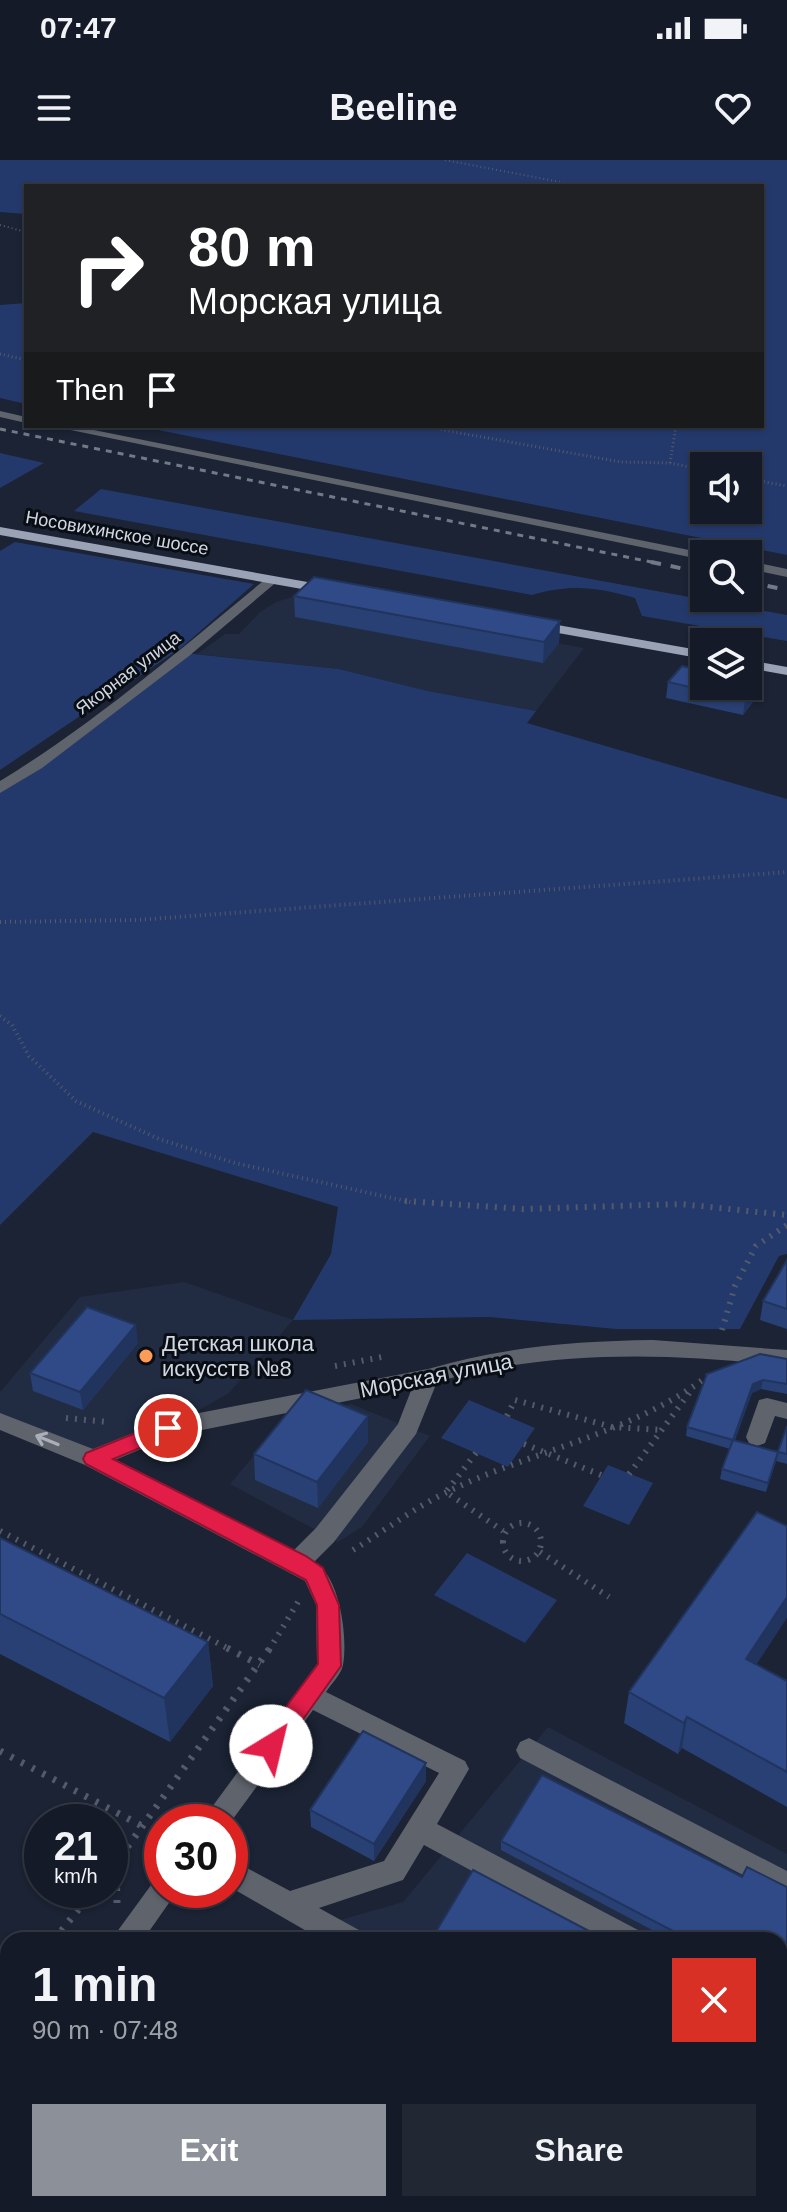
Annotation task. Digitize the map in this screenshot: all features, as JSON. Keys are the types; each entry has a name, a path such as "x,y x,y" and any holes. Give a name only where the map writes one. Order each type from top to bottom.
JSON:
{"main road":[{"name":"Носовихинское шоссе","path":"0,531 350,593"},
{"path":"517,622 690,653"},
{"path":"762,667 787,671"}],"street":[{"path":"0,414 24,420"},
{"path":"67,428 690,553"},
{"path":"762,568 787,573"},
{"name":"Якорная улица","path":"0,788 37,765 184,653 273,580"},
{"name":"Морская улица","path":"93,1459 168,1428 428,1377 462,1365 577,1351 683,1349 787,1358"},
{"path":"306,1568 325,1535 408,1428 428,1377"},
{"path":"757,1437 767,1406 787,1411"},
{"path":"0,1421 93,1459 306,1568 328,1605 330,1666 228,1804"},
{"path":"288,1905 393,1871 456,1769 308,1695"},
{"path":"529,1750 787,1885"},
{"path":"419,1828 613,1932"},
{"path":"248,1882 335,1932"},
{"path":"130,1930 149,1908"}],"path":[{"path":"445,160 571,184"},
{"path":"0,225 24,231"},
{"path":"0,354 24,360"},
{"path":"432,428 621,462 670,463 690,467"},
{"path":"670,463 676,428"},
{"path":"762,482 787,486"},
{"path":"0,922 153,919 787,872"},
{"path":"0,1016 12,1025 29,1056 76,1101 159,1139 235,1163 416,1203 523,1209 681,1204 787,1215"},
{"path":"721,1335 735,1286 756,1246 787,1225"},
{"path":"128,1846 260,1665 306,1568 446,1492 612,1427 694,1387 737,1352"},
{"path":"629,1474 694,1387"},
{"path":"507,1416 515,1400 612,1427 663,1430"},
{"path":"524,1444 601,1475"},
{"path":"446,1492 476,1453"},
{"path":"446,1492 504,1531"},
{"path":"514,1525 534,1528 543,1537 540,1552 528,1559 513,1558 502,1549 504,1531 514,1525"},
{"path":"0,1531 260,1665"},
{"path":"540,1552 609,1597"},
{"path":"0,1751 142,1826"},
{"path":"60,1932 80,1908"},
{"path":"125,1908 130,1930"}],"shaded area":[{"path":"0,160 787,160 787,555 762,550 762,540 712,540 148,428 764,428 764,184 24,184 24,214 0,212"},
{"path":"24,303 24,404 0,398 0,305"},
{"path":"0,453 44,463 0,488"},
{"path":"101,489 690,597 690,612 762,610 787,615 787,641 762,637 762,628 712,628 642,616 635,598 608,591 571,588 532,595 74,511"},
{"path":"15,542 254,584 181,648 0,770 0,551"},
{"path":"295,596 584,648 536,711 428,691 339,669 197,654 225,634 239,634 260,612 276,602"},
{"path":"184,653 339,669 428,691 536,711 527,723 787,799 787,1254 779,1256 740,1329 616,1329 490,1317 293,1320 331,1254 338,1207 93,1132 0,1225 0,788"},
{"name":"Детская школа искусств №8","path":"184,1282 293,1320 229,1393 168,1428 93,1459 0,1421 0,1392 80,1297"},
{"path":"469,1400 535,1428 508,1467 441,1438"},
{"path":"351,1404 430,1436 362,1527 338,1542 230,1484 287,1416"},
{"path":"608,1465 653,1483 629,1525 583,1506"},
{"path":"467,1553 557,1600 525,1643 434,1595"},
{"path":"548,1727 787,1854 787,1932 309,1932 312,1928 403,1902"}],"building":[{"path":"314,577 560,621 544,642 294,596"},
{"path":"682,666 690,668 690,687 668,682"},
{"path":"787,1260 787,1309 763,1301"},
{"path":"87,1307 136,1325 80,1392 30,1373"},
{"path":"760,1354 787,1359 787,1384 763,1380 753,1384 733,1440 687,1427 707,1374"},
{"path":"306,1390 368,1416 317,1482 254,1454"},
{"path":"787,1426 787,1454 778,1452"},
{"path":"733,1440 778,1452 768,1483 722,1469"},
{"path":"757,1512 787,1526 787,1597 746,1659 787,1681 787,1772 687,1717 684,1723 629,1692"},
{"path":"0,1538 208,1642 164,1698 0,1614"},
{"path":"363,1731 426,1763 374,1844 310,1810"},
{"path":"542,1775 742,1877 747,1867 787,1887 787,1932 675,1932 501,1841"},
{"path":"473,1870 591,1932 436,1932"}],"railway":[{"path":"0,429 661,564"},
{"path":"651,562 690,570"},
{"path":"762,585 787,590"}],"place":[{"name":"Детская школа искусств №8","path":"146,1356"}],"route":[{"path":"168,1428 93,1459 298,1562 315,1574 328,1605 330,1666 271,1746"}]}
